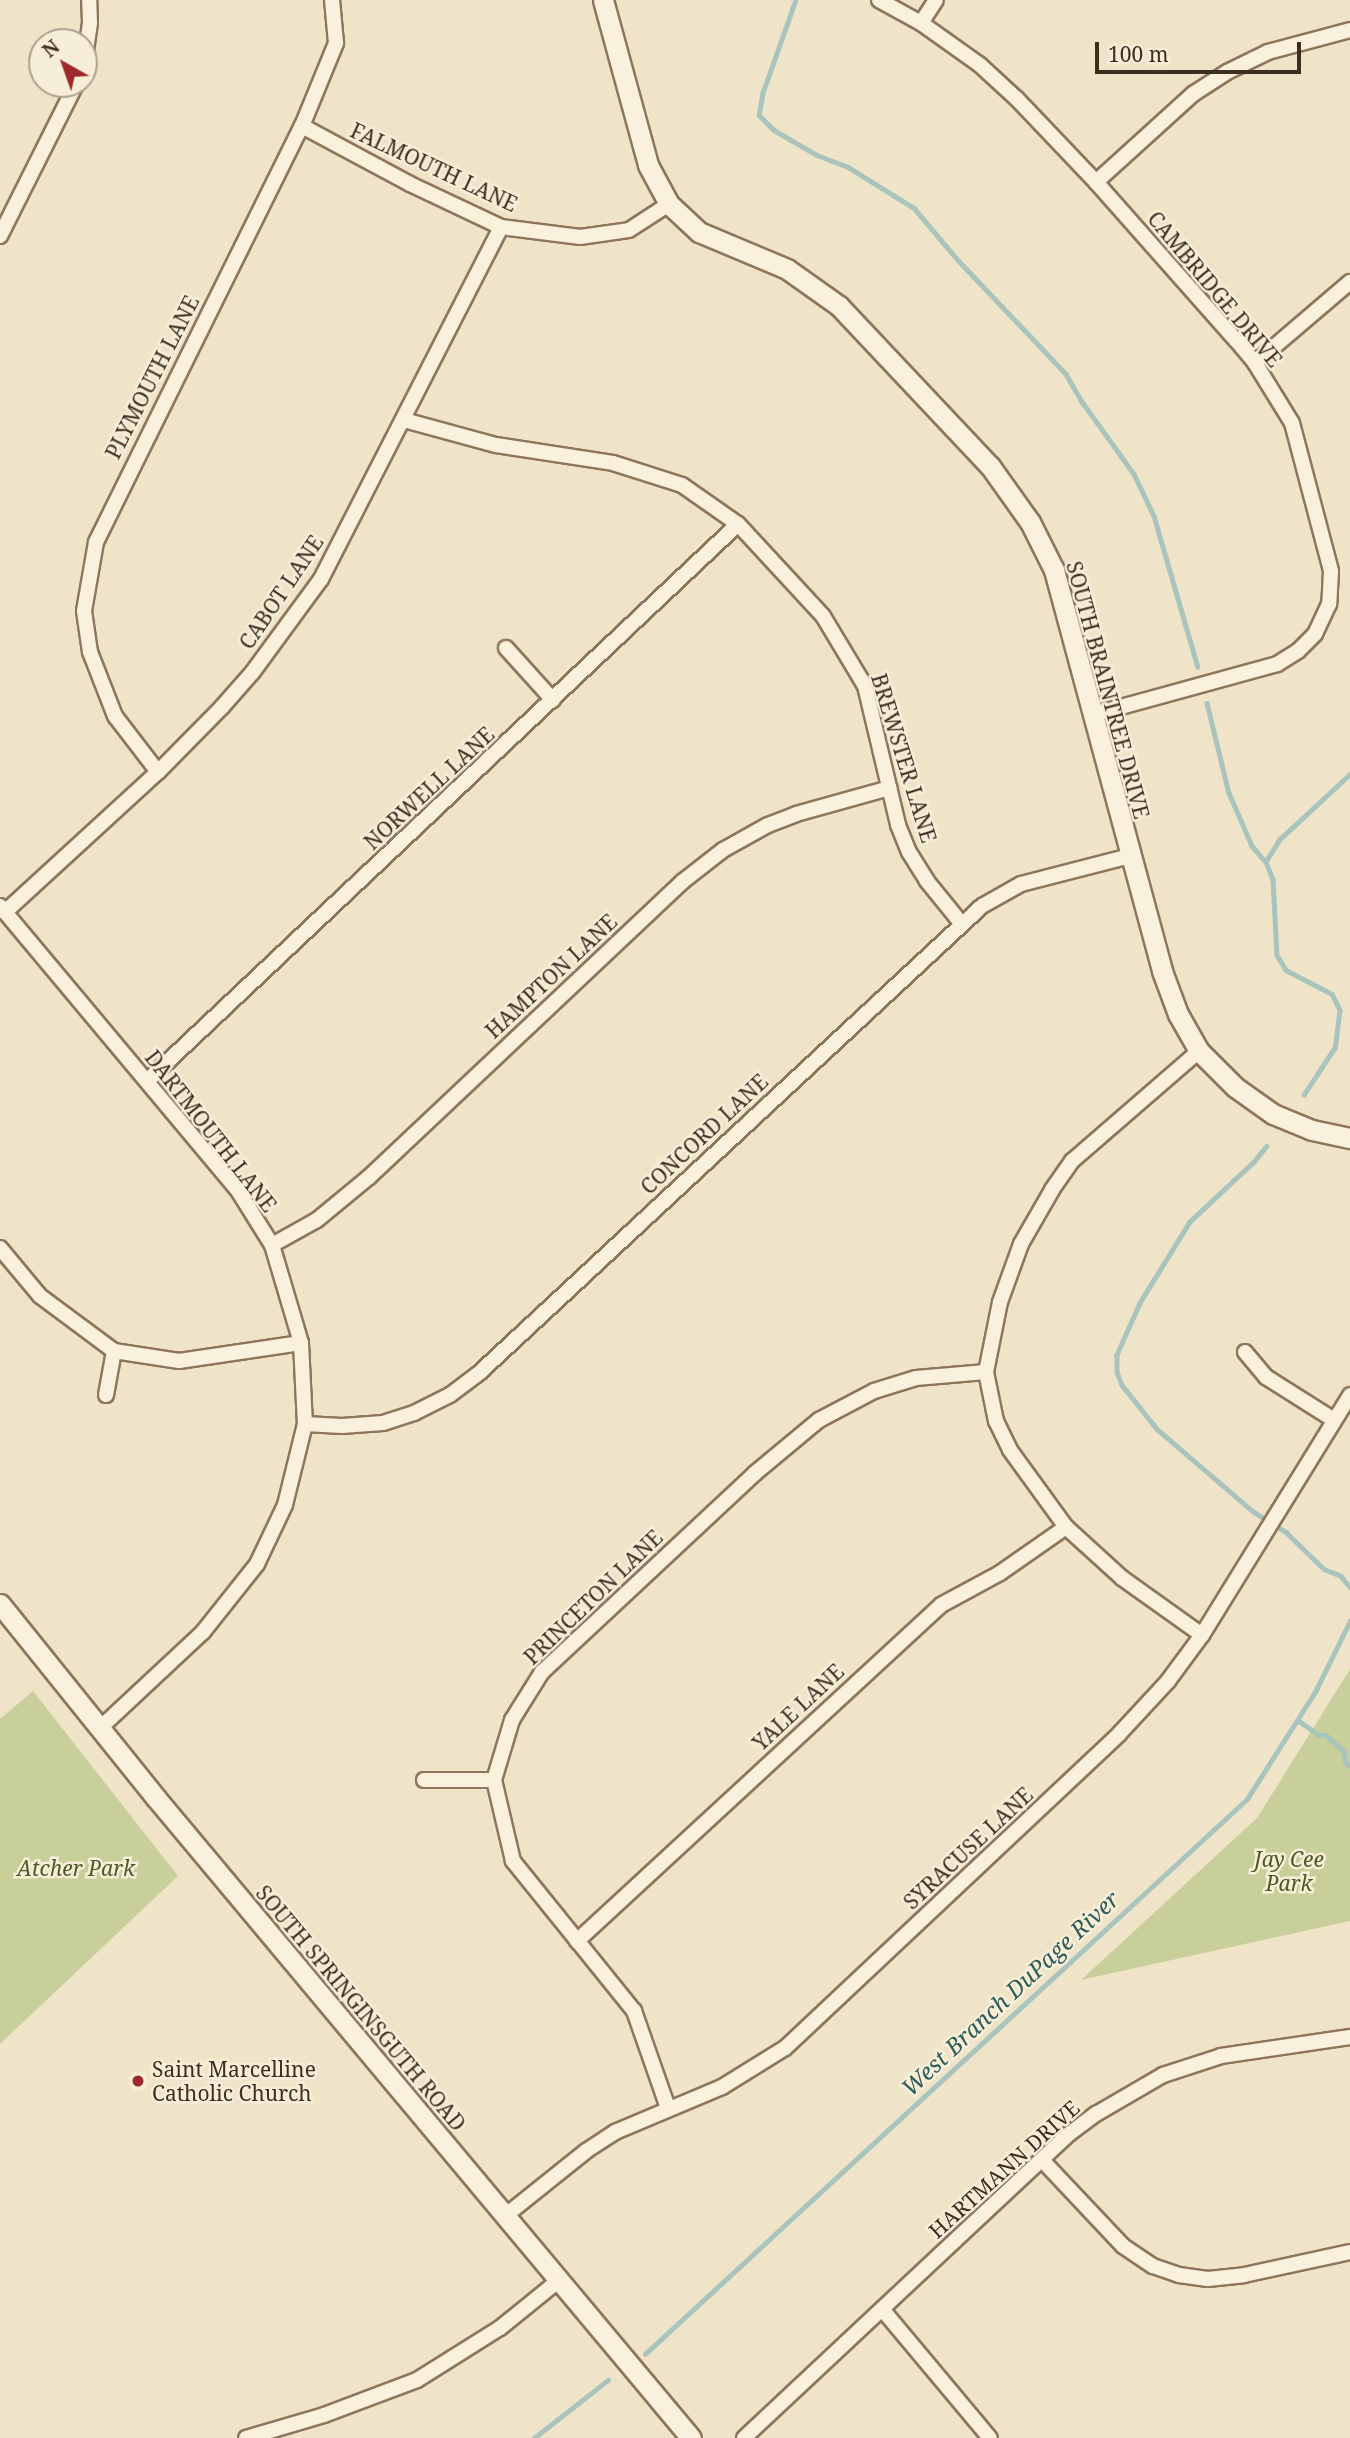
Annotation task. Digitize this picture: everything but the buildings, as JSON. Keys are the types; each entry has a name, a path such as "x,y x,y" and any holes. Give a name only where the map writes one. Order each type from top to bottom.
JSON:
{"street":[{"path":"89,0 89,28"},
{"name":"PLYMOUTH LANE","path":"158,772 115,716 90,652 84,611 96,542 302,125 336,43 332,0"},
{"name":"SOUTH BRAINTREE DRIVE","path":"603,0 648,165 670,204 699,232 787,270 839,306 990,466 1030,522 1054,570 1162,971 1178,1014 1199,1051 1227,1080 1273,1114 1312,1130 1350,1138"},
{"name":"CAMBRIDGE DRIVE","path":"879,0 921,23 980,65 1096,182 1255,363 1292,423 1330,563 1332,590 1324,618 1304,646 1277,664 1092,715"},
{"path":"921,23 936,0"},
{"path":"1096,182 1193,94 1227,72 1268,52 1350,30"},
{"path":"0,236 69,98"},
{"name":"FALMOUTH LANE","path":"302,125 410,184 501,227 580,237 629,230 670,204"},
{"name":"CABOT LANE","path":"3,909 158,772 252,673 321,579 501,227"},
{"path":"1255,363 1350,282"},
{"name":"BREWSTER LANE","path":"404,420 496,445 613,463 682,485 738,524 823,616 865,687 888,788 909,852 961,923"},
{"name":"NORWELL LANE","path":"147,1082 738,524"},
{"path":"506,648 553,700"},
{"name":"HAMPTON LANE","path":"272,1245 317,1220 369,1177 682,882 723,850 768,825 796,814 888,788"},
{"name":"CONCORD LANE","path":"305,1424 342,1426 383,1423 430,1407 466,1384 982,906 1021,884 1130,856"},
{"name":"DARTMOUTH LANE","path":"3,909 237,1189 272,1245 302,1343 305,1424 285,1506 247,1580 203,1632 101,1727"},
{"path":"1199,1051 1072,1161 1052,1190 1021,1244 1000,1302 986,1372 996,1421 1010,1450 1066,1527 1122,1578 1202,1635"},
{"path":"0,1248 40,1296 114,1351 179,1361 302,1343"},
{"path":"106,1395 114,1351"},
{"path":"1245,1352 1266,1377 1334,1420"},
{"name":"PRINCETON LANE","path":"668,2108 634,2011 513,1861 494,1780 512,1720 542,1672 792,1440 845,1404 874,1391 916,1378 986,1372"},
{"name":"SYRACUSE LANE","path":"505,2216 586,2151 635,2122 722,2087 785,2048 1119,1734 1168,1681 1202,1635 1350,1395"},
{"name":"YALE LANE","path":"577,1941 941,1605 1000,1573 1066,1527"},
{"name":"SOUTH SPRINGINSGUTH ROAD","path":"0,1604 156,1798 691,2438"},
{"path":"424,1780 494,1780"},
{"name":"HARTMANN DRIVE","path":"744,2438 1096,2113 1163,2076 1241,2051 1350,2037"},
{"path":"1042,2160 1123,2246 1153,2266 1179,2275 1208,2279 1350,2252"},
{"path":"246,2438 324,2415 418,2381 500,2328 558,2281"},
{"path":"882,2309 990,2438"}],"green space":[{"name":"Jay Cee Park","path":"1350,1669 1350,1921 1081,1980 1257,1818"},
{"name":"Atcher Park","path":"33,1691 178,1876 0,2044 0,1719"}],"waterway":[{"name":"West Branch DuPage River","path":"796,0 763,93 759,115 774,130 817,155 848,167 914,208 958,260 1066,374 1083,403 1134,474 1154,516 1198,667"},
{"name":"West Branch DuPage River","path":"1207,703 1229,793 1252,846 1266,862 1273,879 1277,955 1286,970 1332,994 1340,1010 1335,1048 1304,1095"},
{"path":"1266,861 1280,839 1350,774"},
{"name":"West Branch DuPage River","path":"1267,1146 1253,1163 1190,1222 1140,1303 1117,1355 1117,1372 1122,1385 1157,1429 1254,1512 1287,1533 1324,1569 1341,1576 1350,1587"},
{"name":"West Branch DuPage River","path":"645,2354 1247,1799 1315,1692 1350,1621"},
{"path":"1298,1720 1319,1735 1326,1735 1344,1752 1346,1763 1350,1766"},
{"name":"West Branch DuPage River","path":"534,2438 608,2380"}],"place":[{"name":"Saint Marcelline Catholic Church","path":"138,2081"}]}
